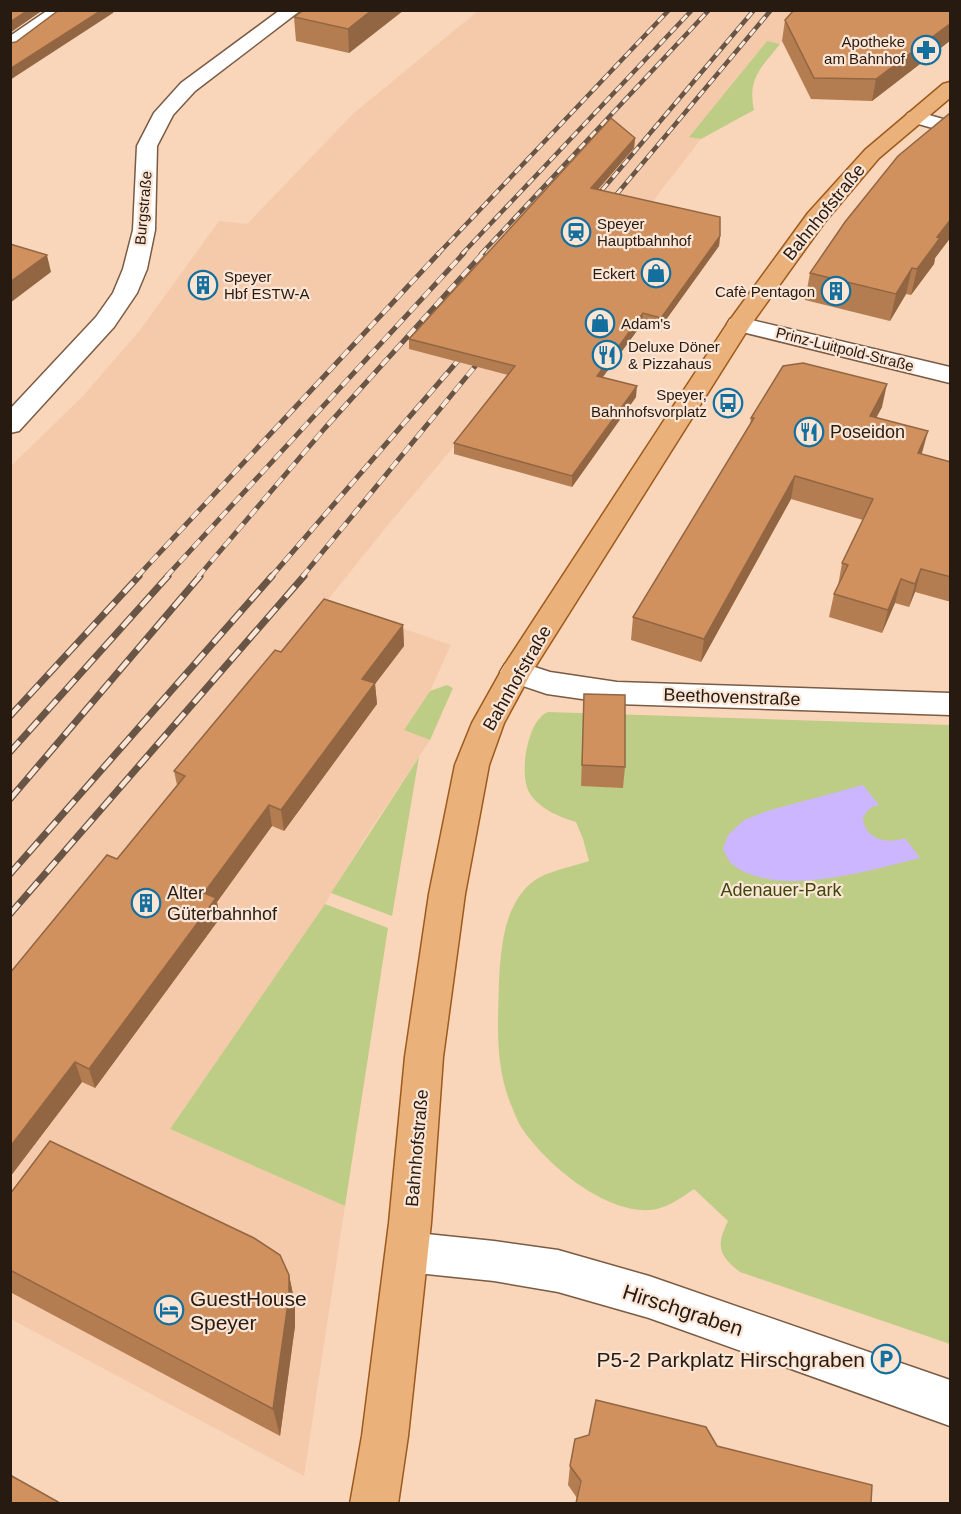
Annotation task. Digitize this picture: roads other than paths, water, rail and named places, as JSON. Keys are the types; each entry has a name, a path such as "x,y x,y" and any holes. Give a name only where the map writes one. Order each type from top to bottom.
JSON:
{"main road":[{"name":"Bahnhofstraße","path":"374,1503 385,1436 407,1252 417,1159 424,1057 447,894 472,765 488,723 516,672 739,324 849,178 872,154 951,88"}],"street":[{"name":"Burgstraße","path":"10,424 105,322 125,293 135,269 144,230 147,146 164,113 188,87 292,10"},
{"path":"10,45 58,11"},
{"path":"915,117 951,127"},
{"name":"Prinz-Luitpold-Straße","path":"739,324 951,375"},
{"name":"Beethovenstraße","path":"516,672 548,683 617,693 951,704"},
{"name":"Hirschgraben","path":"407,1252 494,1261 558,1271 649,1297 951,1403"}],"railway":[{"path":"438,254 669,10"},
{"path":"462,254 692,10"},
{"path":"481,254 709,10"},
{"path":"592,202 754,10"},
{"path":"606,207 771,10"},
{"path":"137,577 439,253"},
{"path":"166,577 464,253"},
{"path":"198,577 325,428 483,253"},
{"path":"271,577 468,349"},
{"path":"302,577 486,353"},
{"path":"10,716 139,576"},
{"path":"10,752 168,576"},
{"path":"10,799 200,576"},
{"path":"10,874 272,576"},
{"path":"10,914 304,576"}],"place":[{"name":"Apotheke am Bahnhof","path":"926,50"},
{"name":"Speyer Hauptbahnhof","path":"576,232"},
{"name":"Eckert","path":"656,273"},
{"name":"Speyer Hbf ESTW-A","path":"203,285"},
{"name":"Cafè Pentagon","path":"836,291"},
{"name":"Adam's","path":"600,323"},
{"name":"Deluxe Döner & Pizzahaus","path":"607,355"},
{"name":"Speyer, Bahnhofsvorplatz","path":"728,403"},
{"name":"Poseidon","path":"809,432"},
{"name":"Alter Güterbahnhof","path":"146,903"},
{"name":"GuestHouse Speyer","path":"169,1310"},
{"name":"P5-2 Parkplatz Hirschgraben","path":"886,1359"}],"park label":[{"name":"Adenauer-Park","path":"781,890"}]}
